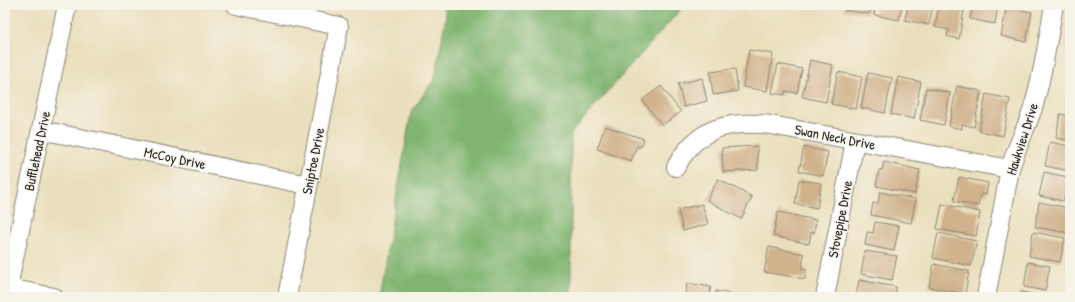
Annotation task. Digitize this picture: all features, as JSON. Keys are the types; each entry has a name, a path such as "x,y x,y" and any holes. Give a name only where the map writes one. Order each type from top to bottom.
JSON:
{"street":[{"name":"Bufflehead Drive","path":"7,292 66,5"},
{"name":"Sniptoe Drive","path":"236,5 339,26 287,297"},
{"name":"Hawkview Drive","path":"986,297 1010,170 1014,154 1033,109 1054,5"},
{"name":"Swan Neck Drive","path":"676,167 689,147 704,134 730,124 745,123 771,125 1010,170"},
{"name":"McCoy Drive","path":"41,130 308,185"},
{"name":"Stovepipe Drive","path":"825,297 855,141"},
{"path":"7,292 54,297"}],"green space":[{"path":"444,5 681,5 680,10 571,133 571,297 379,297 411,113 435,78 446,17"}],"building":[{"path":"845,5 871,5 869,14 844,10"},
{"path":"876,5 902,5 899,20 874,15"},
{"path":"908,5 933,5 929,25 905,20"},
{"path":"939,5 965,5 959,39 947,36 949,30 935,27"},
{"path":"973,5 998,5 995,24 970,19"},
{"path":"1007,5 1021,7 1021,10 1032,12 1026,42 1001,36"},
{"path":"749,50 773,54 767,91 743,87"},
{"path":"810,60 833,65 826,102 802,97"},
{"path":"778,64 802,69 797,93 785,91 785,95 772,93"},
{"path":"735,69 738,91 713,95 710,72"},
{"path":"838,72 862,77 856,109 831,104"},
{"path":"868,73 892,78 885,113 861,108"},
{"path":"898,77 921,82 914,119 891,114"},
{"path":"702,78 707,101 684,107 678,84"},
{"path":"661,86 681,112 662,125 642,100"},
{"path":"957,86 981,91 974,127 962,124 962,129 949,126"},
{"path":"926,88 950,93 944,125 920,120"},
{"path":"986,94 1010,99 1003,136 979,131"},
{"path":"1060,114 1070,116 1070,141 1056,138"},
{"path":"605,126 644,139 641,147 637,146 631,161 597,149"},
{"path":"1050,142 1070,146 1070,171 1045,166"},
{"path":"757,146 758,170 723,172 722,148"},
{"path":"804,147 828,152 823,176 799,171"},
{"path":"884,162 920,170 915,194 876,186 879,170 882,170"},
{"path":"1044,172 1068,177 1063,201 1039,196"},
{"path":"959,177 988,183 986,195 981,194 978,206 954,201"},
{"path":"718,179 752,197 741,219 707,200"},
{"path":"799,180 821,183 817,208 795,204"},
{"path":"880,192 916,199 911,223 871,215 873,203 878,204"},
{"path":"1039,202 1070,208 1070,233 1035,227"},
{"path":"702,204 708,224 683,231 678,210"},
{"path":"942,204 980,212 976,236 937,229"},
{"path":"778,212 816,220 814,233 811,232 809,244 773,236"},
{"path":"875,222 899,226 894,251 865,245 867,232 873,233"},
{"path":"1033,232 1065,238 1060,262 1029,256"},
{"path":"938,233 977,241 971,266 933,258"},
{"path":"769,247 804,254 802,268 806,269 805,279 764,272"},
{"path":"865,251 897,256 892,280 861,274"},
{"path":"1028,262 1050,266 1045,291 1024,287"},
{"path":"934,264 969,271 965,294 929,287"},
{"path":"859,280 896,287 895,297 856,297"},
{"path":"687,283 711,287 709,297 685,297"},
{"path":"716,291 742,296 742,297 715,297"},
{"path":"1021,292 1043,296 1043,297 1020,297"}]}
